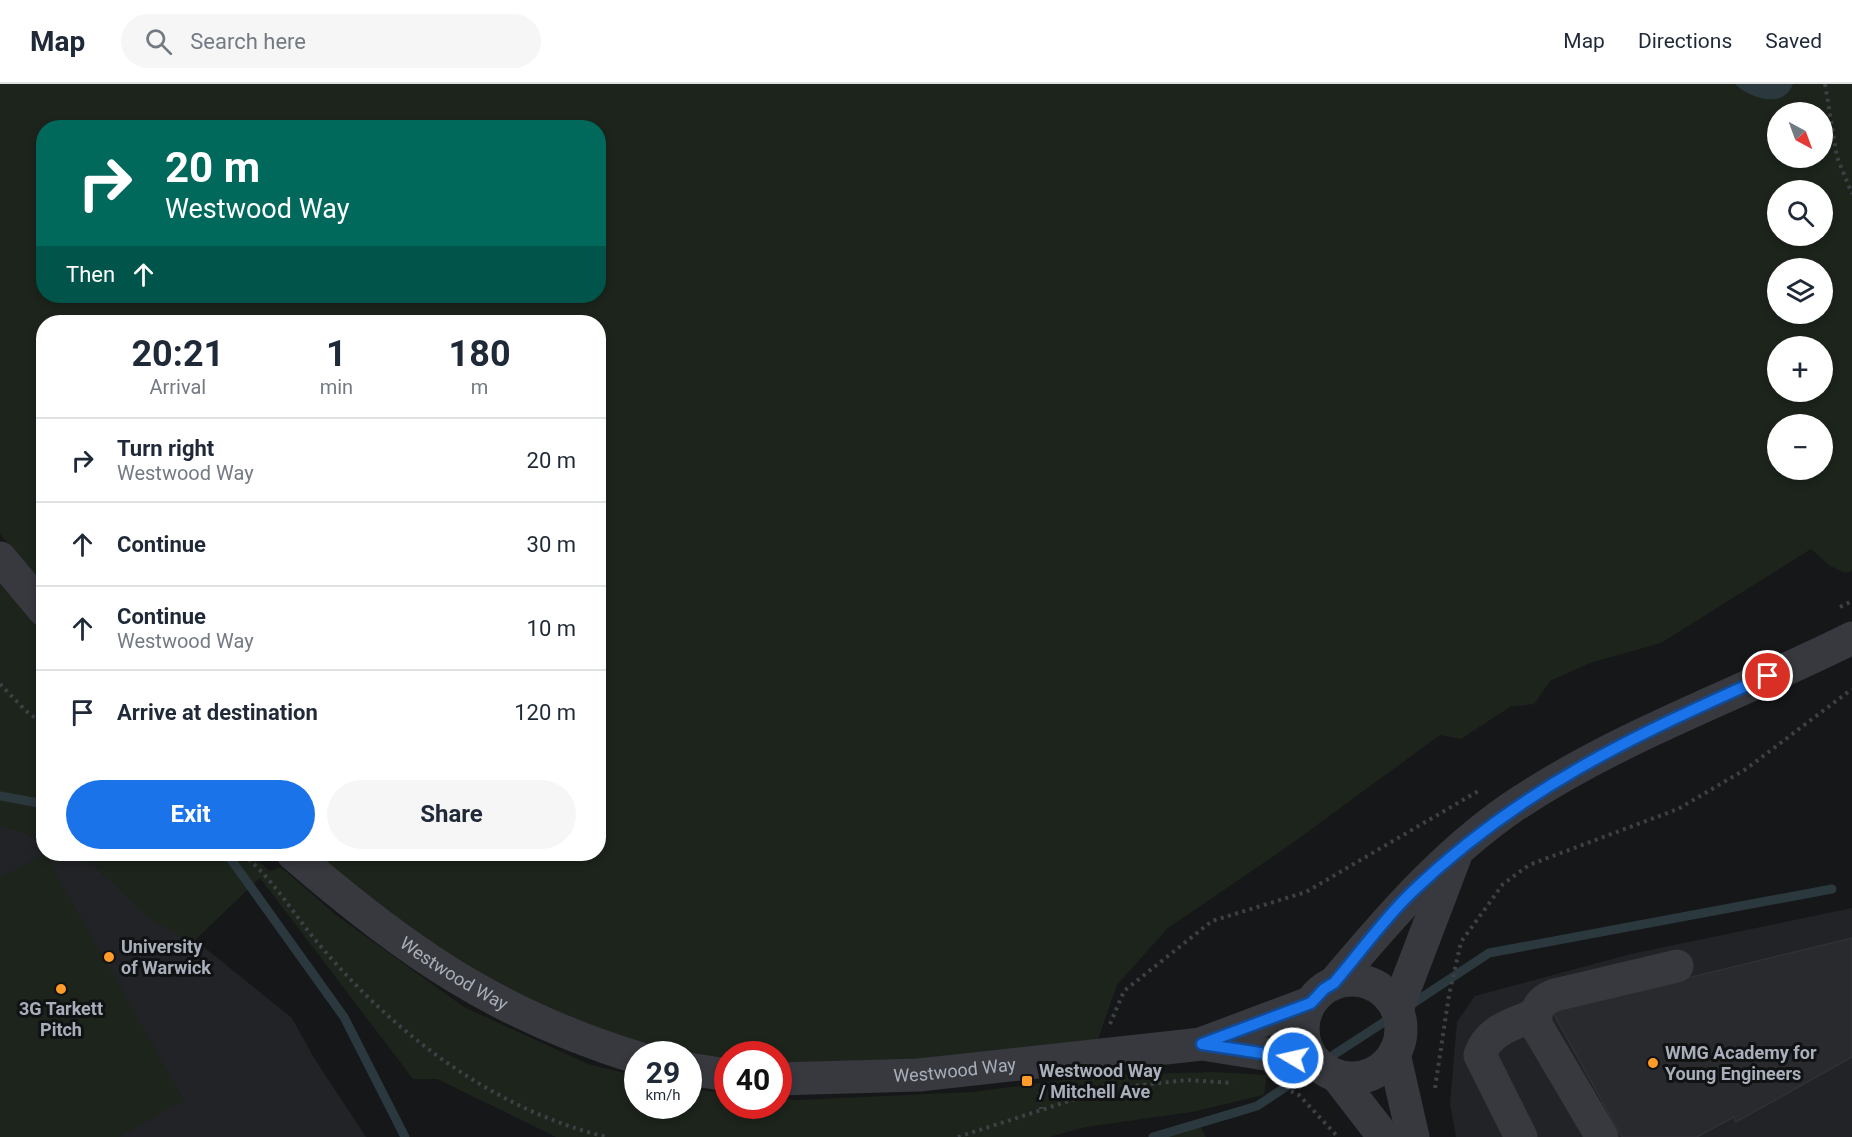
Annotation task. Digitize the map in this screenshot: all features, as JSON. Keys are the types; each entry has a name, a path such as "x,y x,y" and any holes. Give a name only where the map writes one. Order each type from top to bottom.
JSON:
{"street":[{"path":"0,558 36,601"},
{"name":"Westwood Way","path":"792,1079 919,1075 1202,1044 1322,993 1410,894 1457,852 1510,809 1578,766 1684,713 1852,638"},
{"path":"1397,1009 1457,852"},
{"name":"Westwood Way","path":"301,861 366,915 428,961 470,987 540,1023 624,1054"},
{"path":"1521,1137 1480,1055 1484,1044 1496,1032 1535,1015 1545,999 1677,966"},
{"path":"1326,1068 1356,1078 1366,1076 1386,1064 1394,1054 1401,1034 1397,1009 1384,992 1369,983 1358,980 1322,993 1305,1018 1304,1037 1326,1068 1384,1137"},
{"path":"1535,1015 1536,1025 1602,1137"},
{"name":"Westwood Way","path":"1202,1044 1326,1068"},
{"path":"1394,1054 1413,1137"}],"path":[{"path":"1825,84 1837,157 1852,194"},
{"path":"1830,612 1852,602"},
{"path":"0,684 36,719"},
{"path":"1433,1098 1449,995 1461,942 1503,884 1529,865 1678,809 1746,769 1852,688"},
{"path":"1106,1089 1099,1055 1124,991 1212,921 1306,892 1488,786"},
{"path":"251,861 266,874 313,937 345,973 412,1035 450,1066 508,1102 607,1137"},
{"path":"958,1137 1106,1089 1187,1080 1244,1084"},
{"path":"1289,1090 1299,1095 1338,1137"}],"shaded area":[{"path":"0,84 1852,84 1852,570 1846,573 1830,566 1811,549 1661,643 1590,663 1550,681 1534,704 1510,707 1461,739 1440,735 1287,847 1168,928 1117,985 1097,1042 955,1059 792,1065 792,1041 714,1041 714,1059 702,1057 702,1041 635,1041 573,1021 501,989 433,947 324,861 606,861 606,315 36,315 36,578 0,534"},
{"path":"1735,84 1793,84 1789,92 1782,97 1766,99 1749,94"},
{"path":"0,583 36,624 36,839 0,826"},
{"name":"University of Warwick","path":"0,813 36,826 36,861 97,861 292,1018 314,1058 366,1137 0,1137"},
{"name":"3G Tarkett Pitch","path":"36,859 36,861 49,861 184,1100 119,1137 0,1137 0,878"},
{"path":"83,861 258,861 270,871 281,867 336,915 464,1007 588,1064 624,1073 624,1119 702,1119 702,1090 714,1092 714,1119 792,1119 792,1099 972,1092 1100,1075 1215,1072 1267,1075 1264,1095 1192,1112 1086,1127 1049,1137 556,1137 437,1079 413,1079 260,878 193,942 152,920 94,866"},
{"name":"WMG Academy for Young Engineers","path":"1852,908 1852,1137 1456,1137 1450,1104 1457,1022 1475,996 1631,954"},
{"path":"1199,1123 1206,1137 1153,1137"}],"building":[{"path":"1852,938 1852,1057 1736,1122 1734,1117 1697,1137 1622,1137 1552,1011"}],"waterway":[{"path":"0,796 36,803"},
{"path":"232,861 344,1017 405,1137"},
{"path":"1409,1006 1489,953 1832,889"},
{"path":"1321,1063 1395,1015"},
{"path":"1153,1137 1257,1106 1310,1071"}],"place":[{"name":"University of Warwick","path":"109,957"},
{"name":"3G Tarkett Pitch","path":"61,989"},
{"name":"WMG Academy for Young Engineers","path":"1653,1063"},
{"name":"Westwood Way / Mitchell Ave","path":"1027,1081"}],"route":[{"path":"1293,1058 1202,1044 1311,1003 1324,989 1334,983 1410,894 1472,838 1510,809 1578,766 1684,713 1768,676"}]}
